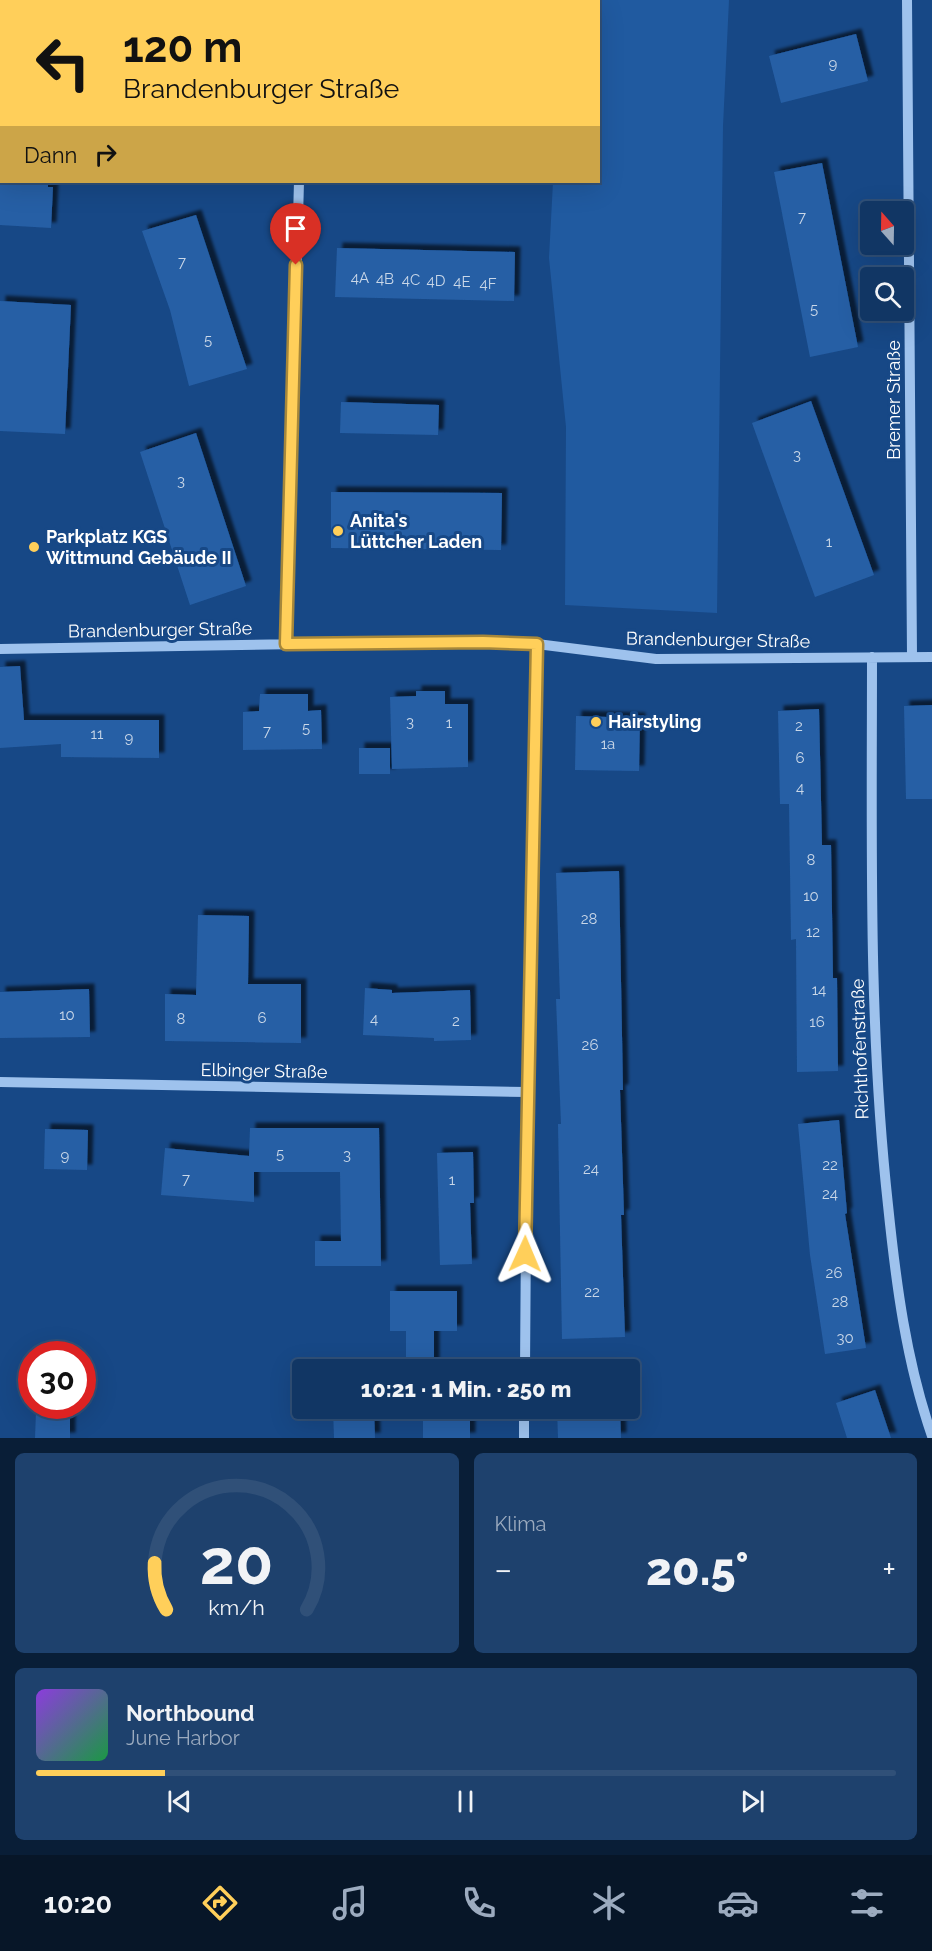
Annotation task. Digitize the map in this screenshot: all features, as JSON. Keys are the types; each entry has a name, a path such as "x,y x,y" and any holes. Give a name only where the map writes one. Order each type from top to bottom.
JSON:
{"street":[{"name":"Bremer Straße","path":"907,0 912,656"},
{"path":"286,644 299,183"},
{"name":"Brandenburger Straße","path":"0,649 483,642 537,644 656,659 932,657"},
{"path":"525,1359 527,1092 537,644"},
{"name":"Richthofenstraße","path":"872,657 873,916 879,1122 905,1336 921,1405 932,1436"},
{"name":"Elbinger Straße","path":"0,1082 527,1092"},
{"path":"524,1419 524,1438"}],"shaded area":[{"path":"600,0 729,0 723,126 717,613 565,605 566,427 549,258 553,183 600,183"}],"building":[{"path":"856,34 868,81 781,103 769,56"},
{"path":"822,163 858,347 810,357 774,172"},
{"path":"0,183 48,183 48,187 53,187 51,228 0,225"},
{"path":"196,215 247,369 189,386 170,310 142,231"},
{"path":"337,248 515,252 514,301 335,297"},
{"path":"0,301 71,305 65,434 0,431"},
{"path":"811,401 874,575 815,597 752,423"},
{"path":"341,402 439,405 438,435 340,433"},
{"path":"196,433 246,586 190,605 140,452"},
{"path":"331,492 502,493 501,550 331,548"},
{"path":"20,666 24,720 159,720 159,758 61,757 61,744 0,748 0,667"},
{"path":"416,691 445,691 445,704 468,704 468,767 392,769 390,697 416,696"},
{"path":"260,694 308,694 308,711 321,710 322,749 243,750 243,712 259,711"},
{"path":"932,705 932,799 906,799 904,706"},
{"path":"819,709 822,845 831,845 833,978 837,978 838,1071 797,1072 796,939 791,940 789,804 780,804 778,711"},
{"path":"576,716 640,718 639,771 575,770"},
{"path":"359,748 390,748 390,774 359,774"},
{"path":"619,871 623,1090 620,1090 624,1215 621,1215 625,1337 562,1339 558,1124 561,1124 556,999 560,999 556,873"},
{"path":"198,915 249,916 248,984 301,984 301,1043 165,1041 165,994 196,995"},
{"path":"365,988 392,990 392,993 470,990 471,1040 434,1041 434,1038 363,1035"},
{"path":"89,989 90,1037 0,1038 0,992"},
{"path":"839,1120 847,1213 845,1214 866,1348 825,1354 810,1255 798,1124"},
{"path":"250,1128 379,1128 381,1266 315,1266 315,1241 341,1241 340,1172 254,1172 254,1202 161,1195 165,1148 249,1156"},
{"path":"45,1129 88,1130 87,1170 44,1169"},
{"path":"473,1152 474,1203 470,1203 472,1264 440,1265 437,1153"},
{"path":"390,1291 457,1291 457,1331 434,1331 434,1359 406,1359 406,1331 390,1331"},
{"path":"875,1390 891,1438 847,1438 836,1403"},
{"path":"36,1419 70,1419 70,1438 35,1438"},
{"path":"333,1419 374,1419 375,1438 334,1438"},
{"path":"423,1419 470,1419 470,1438 423,1438"},
{"path":"557,1419 620,1419 621,1438 558,1438"}],"place":[{"name":"Anita's Lüttcher Laden","path":"338,531"},
{"name":"Parkplatz KGS Wittmund Gebäude II","path":"34,547"},
{"name":"Hairstyling","path":"596,722"}],"route":[{"path":"296,265 286,644 483,642 537,644 525,1254"}]}
